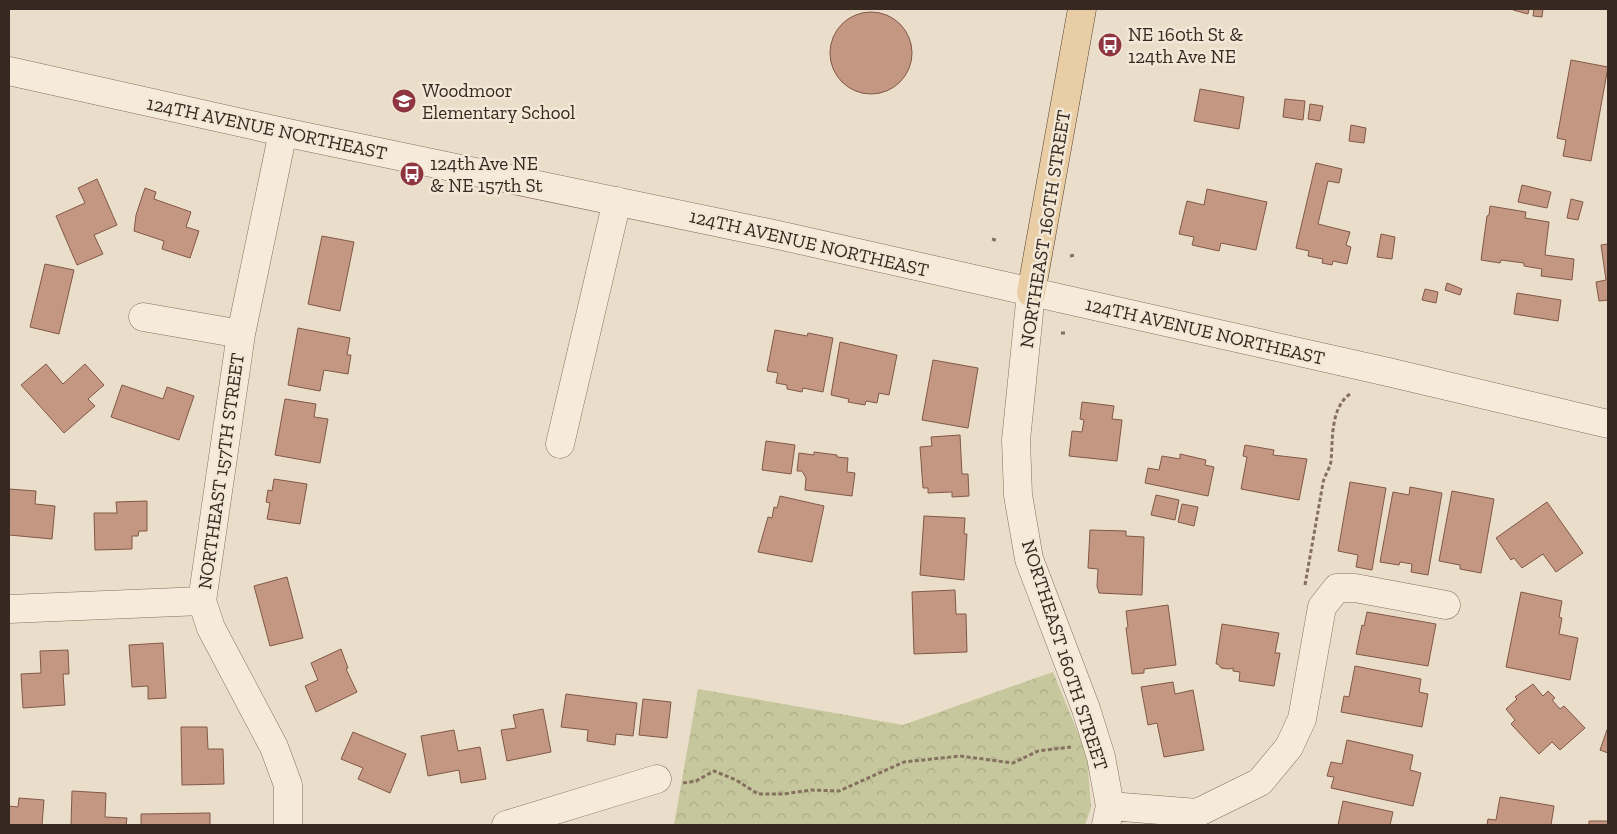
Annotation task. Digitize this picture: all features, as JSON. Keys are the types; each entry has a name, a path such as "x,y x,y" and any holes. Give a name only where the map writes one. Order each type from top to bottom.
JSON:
{"main road":[{"name":"NORTHEAST 160TH STREET","path":"1031,293 1082,9"}],"street":[{"name":"124TH AVENUE NORTHEAST","path":"9,70 284,132 778,235 1388,372 1608,424"},
{"name":"NORTHEAST 157TH STREET","path":"284,132 241,334 202,601 211,628 274,747 288,786 288,825"},
{"path":"560,444 617,201"},
{"name":"NORTHEAST 160TH STREET","path":"1031,293 1016,440 1018,495 1029,559 1086,709 1101,757 1108,816"},
{"path":"143,317 241,334"},
{"path":"1108,816 1197,813 1260,782 1289,747 1302,720 1322,607 1337,588 1356,588 1446,605"},
{"path":"9,609 202,601"},
{"path":"506,825 657,779"}],"path":[{"path":"992,239 998,240"},
{"path":"1070,256 1076,255"},
{"path":"1303,594 1324,480 1331,463 1330,452 1337,412 1342,400 1350,394"},
{"path":"657,779 669,786 696,781 714,771 736,780 758,794 839,790 904,762 960,756 1013,763 1038,751 1079,746"}],"green space":[{"path":"1053,672 1087,755 1091,808 1085,825 674,825 698,689 903,725"}],"building":[{"path":"1513,9 1529,9 1528,14"},
{"path":"1534,9 1543,9 1542,17 1533,16"},
{"path":"871,12 887,15 900,24 909,37 912,53 909,69 900,82 887,91 871,94 855,91 842,82 833,69 830,53 833,37 842,24 855,15"},
{"path":"1571,60 1608,67 1591,161 1563,156 1566,140 1557,138"},
{"path":"1200,89 1244,97 1239,129 1194,121"},
{"path":"1285,99 1305,101 1303,120 1283,117"},
{"path":"1310,104 1323,106 1320,121 1308,119"},
{"path":"1351,125 1366,128 1364,143 1349,141"},
{"path":"1316,163 1342,169 1339,183 1328,181 1318,224 1350,232 1346,245 1351,247 1347,264 1333,261 1332,265 1322,263 1323,259 1308,256 1309,251 1296,248"},
{"path":"97,179 117,225 94,235 103,254 77,265 56,216 85,203 78,188"},
{"path":"1522,185 1551,192 1547,208 1518,202"},
{"path":"145,188 156,192 154,199 191,212 186,227 199,231 190,258 162,249 164,241 134,231 136,215"},
{"path":"1207,189 1267,202 1256,250 1221,243 1219,251 1192,245 1194,237 1179,234 1187,201 1204,205"},
{"path":"1571,199 1583,202 1578,220 1567,218"},
{"path":"1490,206 1526,212 1525,218 1549,222 1545,255 1574,259 1572,280 1541,276 1542,269 1524,266 1524,263 1501,260 1500,263 1481,260"},
{"path":"1381,234 1395,237 1392,259 1377,257"},
{"path":"322,236 354,242 340,311 308,304"},
{"path":"1608,244 1608,300 1599,301 1596,282 1606,280 1601,245"},
{"path":"45,264 74,270 59,334 30,327"},
{"path":"1447,283 1462,289 1460,295 1445,290"},
{"path":"1425,289 1438,292 1436,303 1422,300"},
{"path":"1517,293 1561,300 1558,321 1514,314"},
{"path":"298,328 350,338 347,355 351,355 348,374 324,370 320,391 288,385"},
{"path":"775,330 807,336 808,333 833,338 823,392 803,388 802,392 787,389 787,385 776,383 778,373 767,371"},
{"path":"840,342 897,355 889,395 879,393 877,403 866,401 865,405 848,402 849,399 831,395"},
{"path":"933,360 978,368 968,428 922,420"},
{"path":"46,364 63,384 85,364 104,385 88,399 95,406 64,433 21,385"},
{"path":"122,385 163,399 167,387 194,396 179,440 111,417"},
{"path":"285,399 316,404 314,417 328,419 320,463 275,455"},
{"path":"1082,402 1114,406 1112,419 1122,420 1117,461 1069,456 1072,431 1082,432 1084,420 1080,419"},
{"path":"960,435 962,474 968,474 969,496 952,497 952,492 928,493 928,488 923,488 920,447 932,446 931,437"},
{"path":"766,441 795,445 791,474 762,470"},
{"path":"1245,445 1274,450 1273,455 1307,459 1299,500 1241,489 1247,457 1243,456"},
{"path":"814,452 848,458 847,472 855,473 852,496 805,490 806,478 802,471 797,471 799,453 814,455"},
{"path":"1180,454 1206,460 1205,465 1214,467 1208,496 1145,483 1148,468 1159,470 1162,456 1180,459"},
{"path":"274,479 307,484 300,524 267,519 270,503 266,502 268,490 272,491"},
{"path":"1350,482 1386,488 1372,570 1356,567 1358,555 1338,551"},
{"path":"1410,487 1442,493 1428,575 1411,572 1412,564 1400,562 1399,565 1380,562 1393,492 1409,495"},
{"path":"9,489 36,491 35,504 55,506 52,539 9,535"},
{"path":"1452,491 1494,499 1481,573 1460,569 1460,565 1439,561"},
{"path":"1156,495 1179,500 1175,520 1151,515"},
{"path":"780,496 824,506 812,562 758,552 768,517 772,518 774,507 777,508"},
{"path":"147,501 147,531 139,531 138,536 132,536 132,549 95,550 94,513 117,513 116,502"},
{"path":"1547,502 1583,553 1556,572 1543,554 1522,568 1514,558 1511,560 1496,538"},
{"path":"1182,504 1198,507 1194,526 1178,522"},
{"path":"924,516 965,518 964,534 967,534 964,580 920,575"},
{"path":"1090,530 1126,531 1126,536 1144,537 1142,595 1099,593 1097,586 1098,569 1088,568"},
{"path":"287,577 303,638 270,646 254,586"},
{"path":"955,590 956,614 966,614 967,652 914,654 912,592"},
{"path":"1521,592 1562,601 1559,617 1562,618 1559,634 1578,638 1570,680 1506,667"},
{"path":"1168,605 1176,665 1144,669 1144,673 1132,674 1126,628 1128,627 1126,611"},
{"path":"1367,612 1436,624 1428,666 1356,654 1362,625 1364,626"},
{"path":"1222,624 1279,633 1275,653 1280,653 1274,686 1239,681 1240,672 1233,671 1233,668 1221,668 1216,664"},
{"path":"163,643 166,698 148,699 148,686 132,687 129,645"},
{"path":"341,649 348,668 346,669 357,692 316,712 305,686 318,680 311,663"},
{"path":"68,650 69,674 63,674 65,705 23,708 21,674 41,673 40,651"},
{"path":"1355,666 1421,679 1419,692 1428,694 1422,727 1341,712 1344,696 1349,697"},
{"path":"1173,682 1175,694 1193,690 1204,750 1164,757 1157,723 1148,725 1141,687"},
{"path":"1533,684 1543,696 1548,691 1555,698 1552,700 1560,709 1564,706 1585,728 1560,750 1552,742 1539,754 1511,724 1515,720 1506,709 1517,699 1515,697"},
{"path":"566,694 637,703 633,736 616,734 615,745 587,741 588,730 561,727"},
{"path":"643,699 671,702 667,738 639,735"},
{"path":"543,709 551,752 507,761 501,730 516,728 513,715"},
{"path":"181,727 207,727 208,749 223,749 224,784 182,785"},
{"path":"1608,727 1608,753 1600,750"},
{"path":"454,730 458,751 480,747 486,779 461,783 459,770 428,776 421,736"},
{"path":"353,732 406,754 390,793 358,779 363,768 341,759"},
{"path":"1347,740 1413,755 1410,770 1421,773 1413,806 1331,788 1334,777 1327,776 1331,762 1342,764"},
{"path":"72,791 106,793 105,817 127,818 126,825 71,825"},
{"path":"1500,797 1554,806 1551,825 1487,825 1488,819 1496,820"},
{"path":"19,798 44,800 42,825 9,825 9,806 18,807"},
{"path":"1343,801 1393,812 1390,825 1338,825"},
{"path":"210,813 210,825 141,825 141,814"},
{"path":"1589,821 1608,821 1608,825 1589,825"}],"place":[{"name":"NE 160th St & 124th Ave NE","path":"1110,45"},
{"name":"Woodmoor Elementary School","path":"404,101"},
{"name":"124th Ave NE & NE 157th St","path":"412,174"}]}
